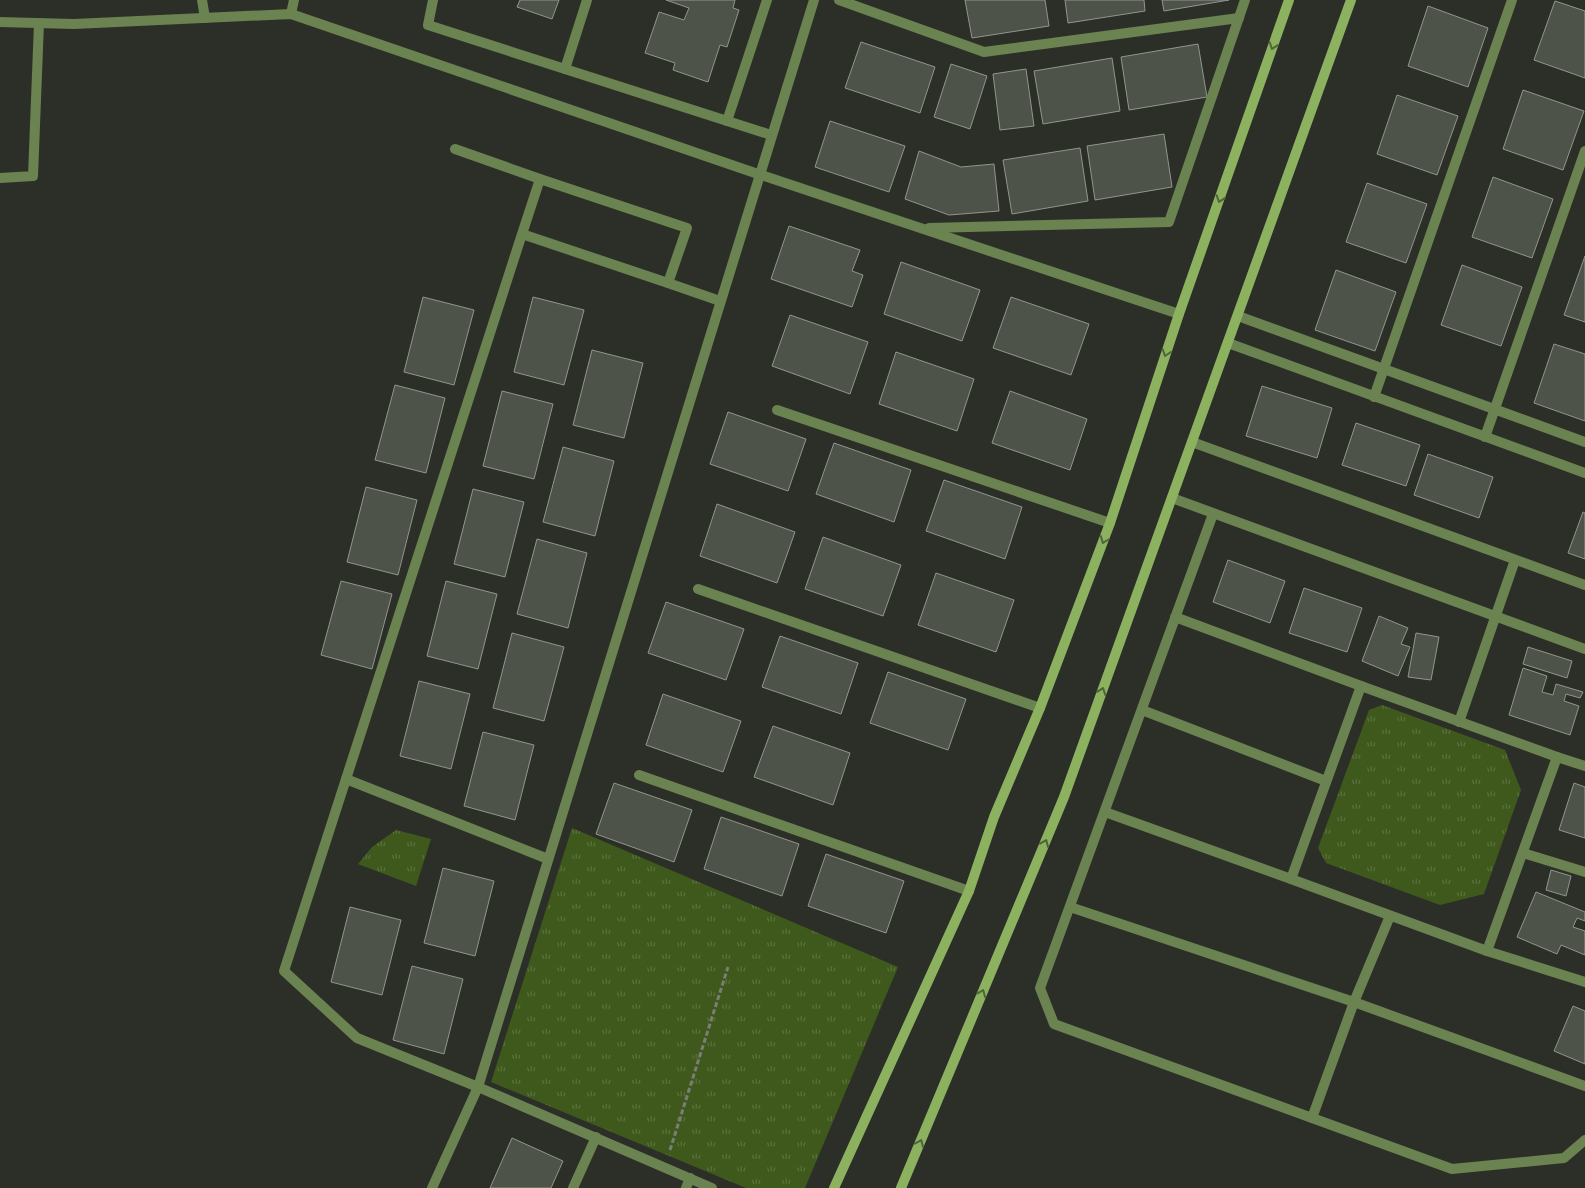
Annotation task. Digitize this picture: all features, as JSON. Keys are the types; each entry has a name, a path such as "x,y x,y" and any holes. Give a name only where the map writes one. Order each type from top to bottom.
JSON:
{"main road":[{"path":"834,1188 969,891 994,817 1040,708 1110,524 1179,314 1289,0"},
{"path":"901,1188 1064,797 1351,0"}],"street":[{"path":"202,0 205,18"},
{"path":"291,14 294,0"},
{"path":"434,0 428,25 771,135"},
{"path":"565,69 587,0"},
{"path":"727,121 767,0"},
{"path":"432,1188 478,1086 758,174 814,0"},
{"path":"839,0 984,52 1239,18"},
{"path":"920,228 1169,222 1245,0"},
{"path":"1374,397 1512,0"},
{"path":"0,22 74,24 291,14 758,174 1179,314"},
{"path":"0,178 33,176 39,23"},
{"path":"455,149 687,228 668,283"},
{"path":"1485,437 1585,151"},
{"path":"540,179 284,971 357,1038 478,1086 596,1137 664,1167 688,1183 712,1188"},
{"path":"522,234 720,301"},
{"path":"1238,316 1585,442"},
{"path":"1228,343 1585,474"},
{"path":"776,410 1110,524"},
{"path":"1192,442 1585,585"},
{"path":"1172,498 1585,649"},
{"path":"1213,514 1040,988 1054,1024 1452,1169 1564,1158 1585,1140"},
{"path":"1458,722 1515,560"},
{"path":"698,589 1040,708"},
{"path":"1175,616 1458,722 1557,758 1585,766"},
{"path":"1291,879 1361,686"},
{"path":"1142,710 1326,781"},
{"path":"1487,951 1557,758"},
{"path":"639,775 969,891"},
{"path":"346,779 548,859"},
{"path":"1105,812 1487,951 1585,982"},
{"path":"1523,853 1585,872"},
{"path":"1070,907 1354,1002 1585,1086"},
{"path":"1312,1118 1354,1002 1390,916"},
{"path":"573,1188 596,1137"}],"path":[{"path":"664,1167 728,967"}],"green space":[{"path":"1382,705 1505,750 1521,790 1484,894 1440,905 1326,863 1318,848 1369,710"},
{"path":"572,828 898,967 805,1188 746,1188 491,1082"},
{"path":"396,830 431,839 416,886 358,864 372,847"}],"building":[{"path":"520,0 559,0 552,19 517,7"},
{"path":"666,0 735,0 733,8 739,10 727,47 720,45 708,82 673,70 675,63 645,53 659,12 684,20 689,8"},
{"path":"965,0 1045,0 1049,26 972,38"},
{"path":"1065,0 1144,0 1145,11 1068,23"},
{"path":"1162,0 1229,0 1164,11"},
{"path":"1555,1 1585,11 1585,78 1534,60"},
{"path":"1428,6 1488,28 1468,87 1408,66"},
{"path":"861,42 935,67 920,113 845,88"},
{"path":"1198,44 1207,97 1129,110 1121,57"},
{"path":"1112,58 1120,111 1043,124 1034,71"},
{"path":"951,64 987,76 970,129 934,117"},
{"path":"1026,69 1034,126 1000,130 993,74"},
{"path":"1523,90 1584,111 1563,170 1503,149"},
{"path":"1397,95 1458,116 1437,175 1377,154"},
{"path":"830,121 905,146 889,192 815,167"},
{"path":"1164,134 1172,187 1095,200 1087,146"},
{"path":"1080,148 1088,201 1012,214 1003,160"},
{"path":"919,151 961,167 994,164 999,211 949,215 905,199"},
{"path":"1493,177 1553,199 1532,258 1472,237"},
{"path":"1367,183 1427,204 1406,263 1346,242"},
{"path":"789,226 860,250 852,271 863,275 852,307 771,279"},
{"path":"1585,256 1585,322 1564,315"},
{"path":"901,262 980,290 962,341 884,314"},
{"path":"1462,265 1522,287 1501,346 1441,325"},
{"path":"1336,270 1396,292 1375,351 1315,330"},
{"path":"423,297 474,310 454,385 404,372"},
{"path":"533,297 584,310 564,385 514,372"},
{"path":"1011,297 1089,324 1071,375 993,348"},
{"path":"790,315 868,342 850,394 772,366"},
{"path":"1554,344 1585,354 1585,421 1534,403"},
{"path":"592,350 643,363 624,438 573,425"},
{"path":"896,352 974,379 957,431 879,404"},
{"path":"395,385 445,398 426,473 375,460"},
{"path":"1262,386 1332,408 1317,458 1246,436"},
{"path":"502,391 553,404 534,479 483,466"},
{"path":"1010,391 1087,419 1070,470 992,443"},
{"path":"728,412 806,439 788,491 710,464"},
{"path":"1356,423 1420,445 1406,486 1342,465"},
{"path":"834,443 911,470 894,522 816,494"},
{"path":"563,447 614,461 595,536 543,522"},
{"path":"1428,454 1493,477 1479,518 1414,495"},
{"path":"944,480 1022,507 1005,559 926,531"},
{"path":"366,487 417,500 398,575 347,562"},
{"path":"473,489 524,502 505,577 454,564"},
{"path":"717,504 795,532 777,583 700,556"},
{"path":"1583,512 1585,513 1585,559 1568,553"},
{"path":"823,537 901,565 883,616 805,589"},
{"path":"537,539 587,553 568,628 517,614"},
{"path":"1228,560 1285,581 1270,623 1213,602"},
{"path":"936,573 1014,600 996,652 918,625"},
{"path":"341,581 392,594 372,669 321,655"},
{"path":"446,581 497,594 478,669 427,656"},
{"path":"1304,588 1362,608 1347,652 1289,633"},
{"path":"666,602 744,629 726,680 648,653"},
{"path":"1379,616 1408,628 1401,644 1410,647 1398,676 1362,661"},
{"path":"512,633 564,647 544,721 493,708"},
{"path":"1416,633 1439,637 1431,680 1408,677"},
{"path":"780,636 858,663 841,714 762,687"},
{"path":"1528,647 1572,661 1567,678 1523,664"},
{"path":"1523,668 1547,676 1542,692 1553,695 1556,684 1583,692 1580,698 1566,694 1564,701 1579,706 1570,735 1509,715"},
{"path":"888,672 966,699 948,750 870,723"},
{"path":"419,681 470,694 451,769 400,756"},
{"path":"663,694 741,721 723,772 646,745"},
{"path":"773,726 850,753 833,805 754,777"},
{"path":"483,732 534,745 515,820 464,806"},
{"path":"614,783 692,810 674,862 596,834"},
{"path":"1574,783 1585,787 1585,838 1559,830"},
{"path":"721,817 799,844 782,896 704,869"},
{"path":"826,854 904,881 886,933 808,906"},
{"path":"443,868 494,881 475,956 424,943"},
{"path":"1551,870 1571,876 1566,896 1546,890"},
{"path":"1536,892 1585,912 1585,921 1577,918 1573,927 1585,931 1585,955 1561,945 1557,954 1517,937"},
{"path":"350,907 401,920 382,995 331,982"},
{"path":"412,966 463,979 444,1054 393,1040"},
{"path":"1573,1006 1585,1011 1585,1064 1554,1051"},
{"path":"512,1138 563,1161 551,1188 490,1188"}]}
